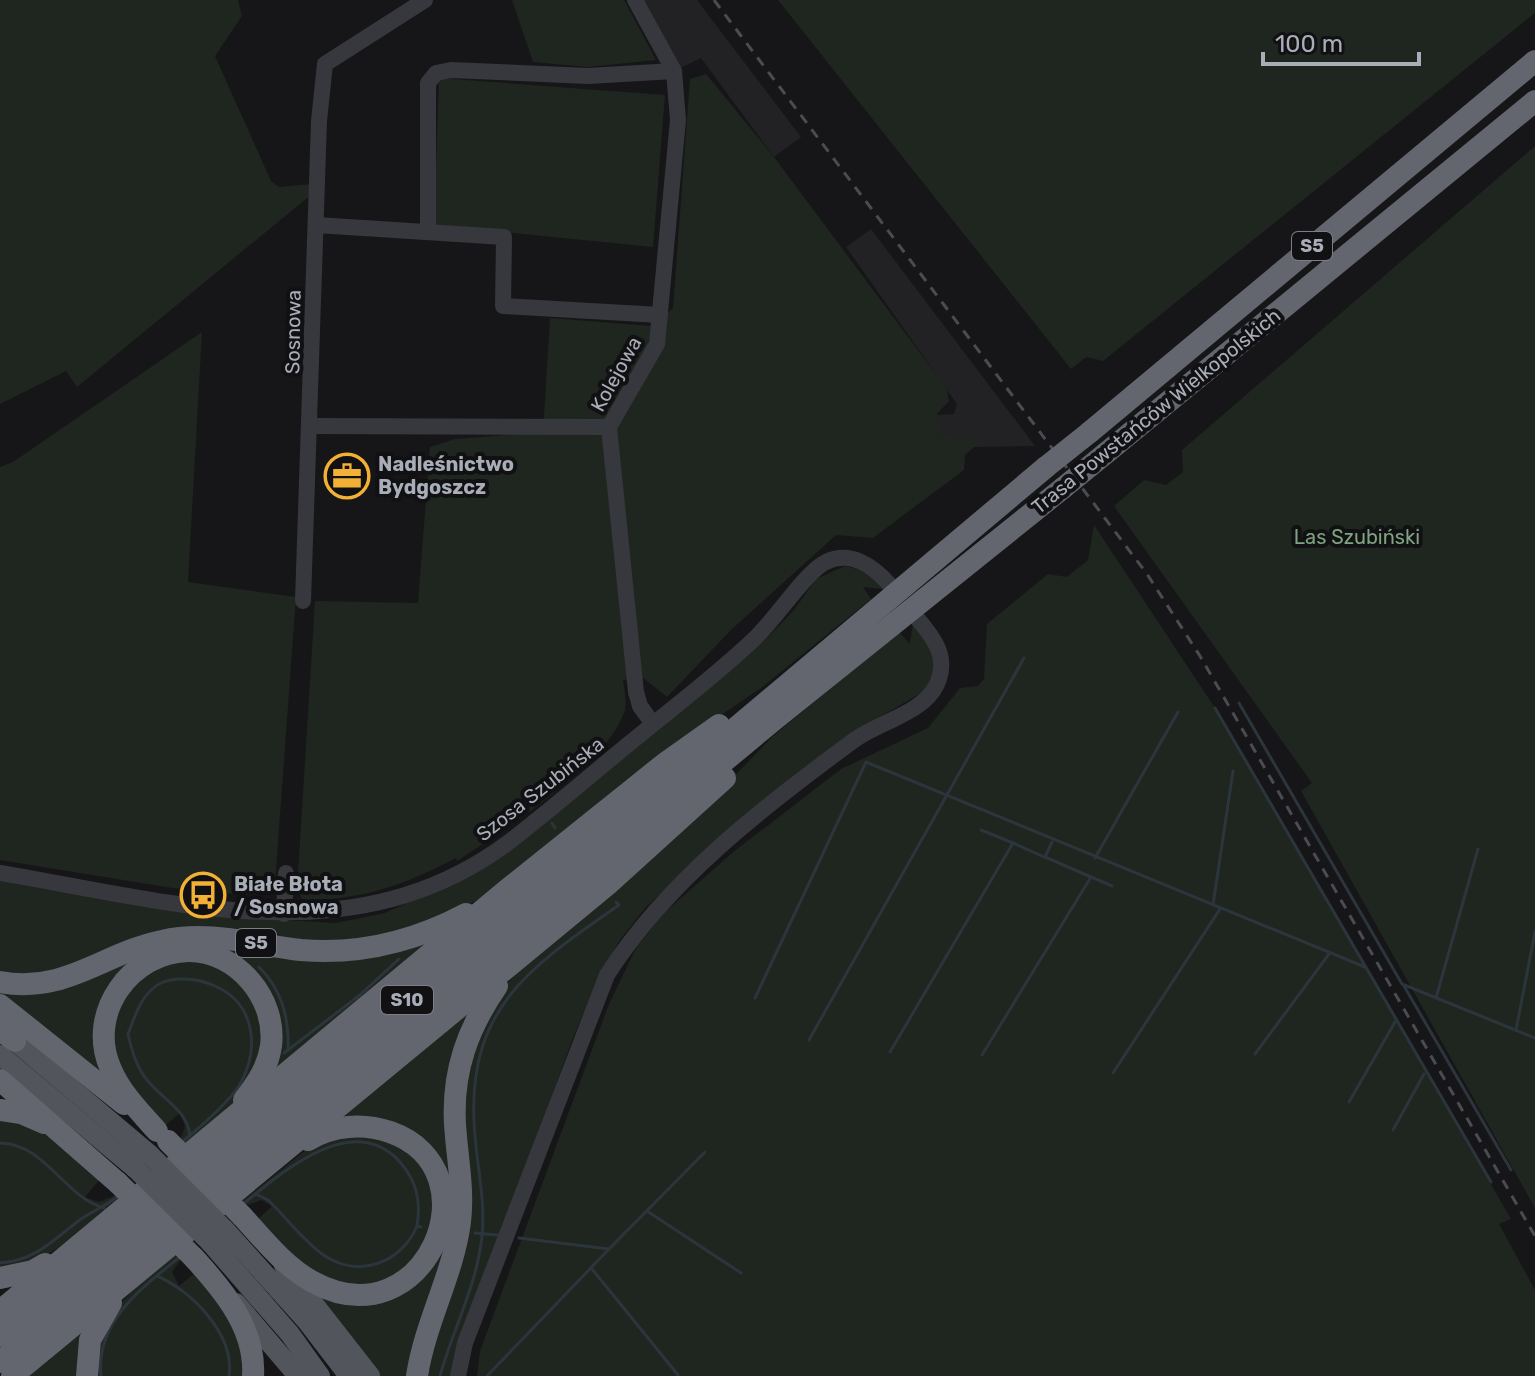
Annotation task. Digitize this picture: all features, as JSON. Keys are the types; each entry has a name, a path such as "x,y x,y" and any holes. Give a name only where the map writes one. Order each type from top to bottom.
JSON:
{"highway":[{"name":"Trasa Powstańców Wielkopolskich","path":"814,663 1535,61"},
{"name":"Trasa Powstańców Wielkopolskich","path":"775,719 1063,488 1535,101"},
{"name":"S5","path":"0,982 27,984 68,979 140,947 186,937 301,950 356,950 426,933 508,889 664,764 814,663"},
{"name":"S10","path":"0,1336 814,663"},
{"name":"S5","path":"87,1376 90,1340 98,1319 132,1277 670,830 747,756 775,719"},
{"name":"S10","path":"0,1362 775,719"},
{"path":"0,1311 508,889"},
{"path":"216,1134 245,1099 265,1067 271,1048 269,1016 254,985 241,971 207,953 189,951 154,959 135,970 112,1000 105,1019 103,1041 108,1064 146,1156 218,1236 262,1238 311,1281 330,1290 367,1295 392,1288 414,1275 427,1262 442,1230 444,1207 430,1164 416,1147 376,1127 342,1128 316,1136 272,1161"},
{"path":"417,1376 460,1220 455,1109 459,1060 481,1008 523,954"},
{"path":"0,1005 146,1156 218,1236 217,1283 246,1331 253,1350 253,1376"},
{"path":"0,1080 69,1138"},
{"path":"0,1110 39,1120 69,1138 146,1156"},
{"path":"0,1278 33,1271 87,1239"},
{"path":"12,1376 132,1277"}],"main road":[{"path":"5,1042 146,1156"},
{"path":"218,1236 320,1376"},
{"path":"218,1236 306,1320 349,1376"},
{"path":"262,1238 370,1376"},
{"path":"217,1283 298,1376"}],"street":[{"name":"Sosnowa","path":"303,601 316,225 325,64 425,0"},
{"name":"Kolejowa","path":"635,0 674,71 678,120 657,344 609,427 636,692 640,706 653,724"},
{"path":"428,232 428,83 436,73 451,70 588,76 674,71"},
{"path":"316,225 504,237 503,306 660,315"},
{"path":"311,426 609,427"},
{"name":"Szosa Szubińska","path":"0,873 210,908 284,914 357,908 441,882 507,843 755,639 789,603 808,575 825,562 855,559 869,565 889,584"},
{"path":"458,1376 465,1343 607,975 635,931 665,898 746,827 855,739 929,696 940,673 940,655 934,639 917,618"},
{"path":"284,914 286,873"}],"shaded area":[{"path":"635,0 697,0 801,137 774,157 701,58 674,71"},
{"path":"871,229 1035,446 926,448 917,416 954,414 957,404 846,247"}],"green space":[{"path":"0,0 238,0 242,16 215,56 271,181 279,187 312,184 312,194 77,387 66,371 0,404"},
{"path":"512,0 624,0 656,60 588,67 533,62"},
{"path":"778,0 1535,0 1535,13 1103,361 1086,357 1071,369"},
{"path":"706,74 774,157 947,389 949,401 937,414 942,436 980,442 965,455 964,470 873,538 836,535 731,630 667,697 642,677 623,680 625,710 615,731 577,773 501,832 457,861 456,858 400,884 365,894 303,901 297,889 315,601 418,603 430,447 455,439 543,432 550,318 651,326 673,308 690,79"},
{"path":"439,78 665,95 653,247 434,225"},
{"name":"Las Szubiński","path":"1535,146 1535,1208 1301,791 1312,783 1114,506 1144,480 1166,485 1183,472 1182,450"},
{"path":"202,332 188,582 296,597 275,883 258,896 172,888 0,860 0,467 13,462"},
{"path":"1094,525 1215,708 1511,1219 1499,1224 1535,1290 1535,1376 477,1376 480,1351 609,1004 636,948 664,913 732,853 841,769 928,728 960,688 978,686 984,679 987,624 1048,574 1067,577 1088,560"},
{"path":"845,566 869,572 883,589 863,587 871,599 761,688 627,779 494,891 424,928 338,945 251,935 63,973 0,977 0,878 220,916 336,923 385,913 432,891 549,818 767,638 794,610 816,579"},
{"path":"913,622 933,652 935,668 926,690 873,721 689,868 646,907 619,941 572,1040 451,1376 423,1376 462,1247 462,1121 469,1057 505,986 524,965 722,789 772,737 899,632 910,644"},
{"path":"451,929 261,1088 277,1035 217,951 117,979 110,1083 0,998 0,989 144,951 262,949"},
{"path":"180,958 225,967 257,1001 265,1046 236,1101 185,1145 180,1140 185,1126 180,1113 165,1126 126,1087 109,1044 127,986"},
{"path":"481,997 468,1023 456,1215 410,1376 377,1376 308,1285 337,1298 435,1260 427,1148 323,1128"},
{"path":"0,1116 55,1137 101,1178 85,1197 99,1202 118,1194 122,1199 51,1253 0,1272"},
{"path":"343,1134 399,1143 429,1174 438,1216 414,1267 362,1289 308,1271 257,1220 272,1206 261,1200 245,1206 241,1202 312,1145"},
{"path":"176,1252 182,1258 172,1272 179,1286 196,1272 232,1314 248,1376 93,1376 94,1356 108,1321 133,1291"},
{"path":"98,1313 81,1376 22,1376"}],"waterway":[{"path":"809,1040 1024,658"},
{"path":"1239,703 1402,984 1535,1038"},
{"path":"1215,708 1491,1182"},
{"path":"1095,858 1178,712"},
{"path":"755,998 866,762 1365,967"},
{"path":"1213,905 1233,771"},
{"path":"552,823 555,828"},
{"path":"981,830 1013,843"},
{"path":"982,1055 1091,877 1045,857 1052,842"},
{"path":"890,1052 1013,843 1044,857"},
{"path":"1436,998 1478,849"},
{"path":"1091,877 1112,886"},
{"path":"440,1376 470,1289 482,1236 483,1207 474,1120 475,1080 482,1047 495,1018 512,992 559,948 619,905 616,902"},
{"path":"1113,1073 1220,909"},
{"path":"1516,1030 1535,932"},
{"path":"1255,1054 1329,954"},
{"path":"284,1053 360,995 399,959"},
{"path":"259,967 279,995 287,1026 288,1050"},
{"path":"182,1142 189,1136 196,1130 204,1123 220,1108 239,1086 250,1058 251,1043 250,1029 239,1004 215,986 188,979 154,987 140,1005 128,1034 140,1070 179,1112 188,1127 190,1136"},
{"path":"1404,986 1511,1170"},
{"path":"1349,1102 1395,1022"},
{"path":"1393,1130 1424,1074"},
{"path":"242,1205 297,1163 340,1144 361,1142 381,1147 406,1169 416,1192 417,1226"},
{"path":"0,1143 30,1152 77,1193 104,1208"},
{"path":"519,1238 609,1249 705,1152"},
{"path":"256,1194 268,1200 317,1250 338,1263 352,1266 366,1266 391,1257 410,1239 417,1226 421,1227"},
{"path":"0,1263 34,1253 118,1196"},
{"path":"647,1211 741,1273"},
{"path":"475,1233 497,1235"},
{"path":"487,1376 609,1249"},
{"path":"101,1376 101,1356 114,1322 137,1293 181,1256"},
{"path":"592,1269 678,1375"},
{"path":"157,1276 184,1292 208,1316 225,1345 229,1376"}],"railway":[{"path":"714,0 1147,574 1200,656 1535,1236"}],"place":[{"name":"Nadleśnictwo Bydgoszcz","path":"347,476"},
{"name":"Białe Błota / Sosnowa","path":"203,895"}]}
